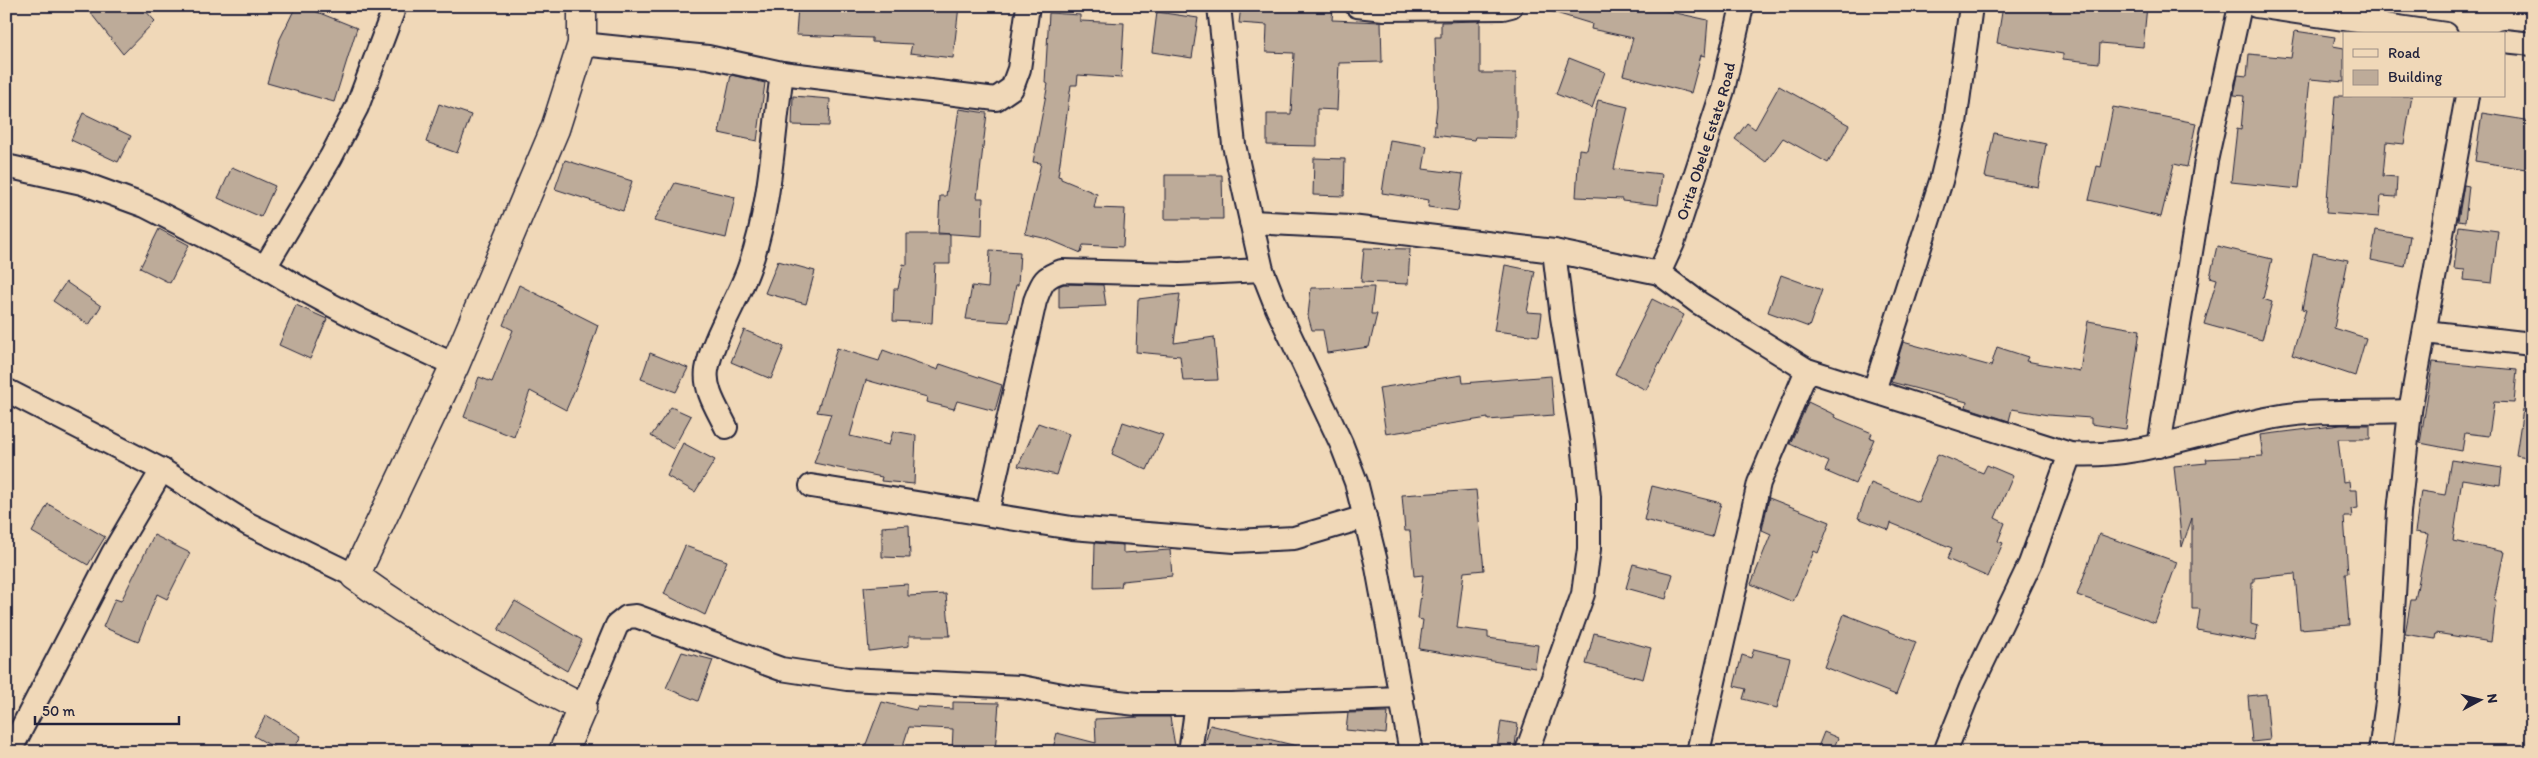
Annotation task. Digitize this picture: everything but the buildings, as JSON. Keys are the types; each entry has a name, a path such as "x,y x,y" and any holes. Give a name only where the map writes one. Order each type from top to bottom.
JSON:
{"street":[{"path":"264,267 331,157 357,107 395,6"},
{"path":"355,576 455,364 555,129 582,44 582,6"},
{"path":"582,44 708,57 782,72 996,98 1012,88 1019,69 1028,6"},
{"path":"1219,6 1234,144 1262,270 1341,443 1365,517 1376,562 1411,752"},
{"path":"1357,6 1404,9 1503,8 1512,6"},
{"name":"Orita Obele Estate Road","path":"1659,274 1673,242 1722,90 1742,6"},
{"path":"1874,391 1941,181 1955,123 1971,6"},
{"path":"2159,446 2206,161 2240,6"},
{"path":"2256,6 2307,10 2434,32"},
{"path":"2506,41 2532,44"},
{"path":"726,427 708,387 706,372 711,355 749,268 761,226 782,72"},
{"path":"2380,752 2388,695 2399,512 2410,411 2468,98"},
{"path":"6,166 82,183 145,206 264,267 311,296 375,329 455,364"},
{"path":"1250,222 1351,227 1554,251 1659,274 1699,302 1807,370 2070,454 2087,455 2159,446 2276,417 2306,413 2410,411"},
{"path":"1528,748 1583,594 1590,549 1589,497 1584,452 1562,317 1554,251"},
{"path":"987,514 1035,301 1043,281 1050,275 1062,271 1180,274 1262,270"},
{"path":"2425,332 2532,344"},
{"path":"1698,752 1759,483 1807,370"},
{"path":"6,390 162,470 248,524 355,576 398,608 470,650 582,708"},
{"path":"1945,752 1971,687 2030,564 2070,454"},
{"path":"12,748 113,553 162,470"},
{"path":"811,486 1072,528 1235,541 1294,538 1365,517"},
{"path":"563,752 617,625 627,617 636,616 663,624 781,669 847,679 1021,687 1073,697 1137,704 1402,698"},
{"path":"1190,752 1197,704"}]}
